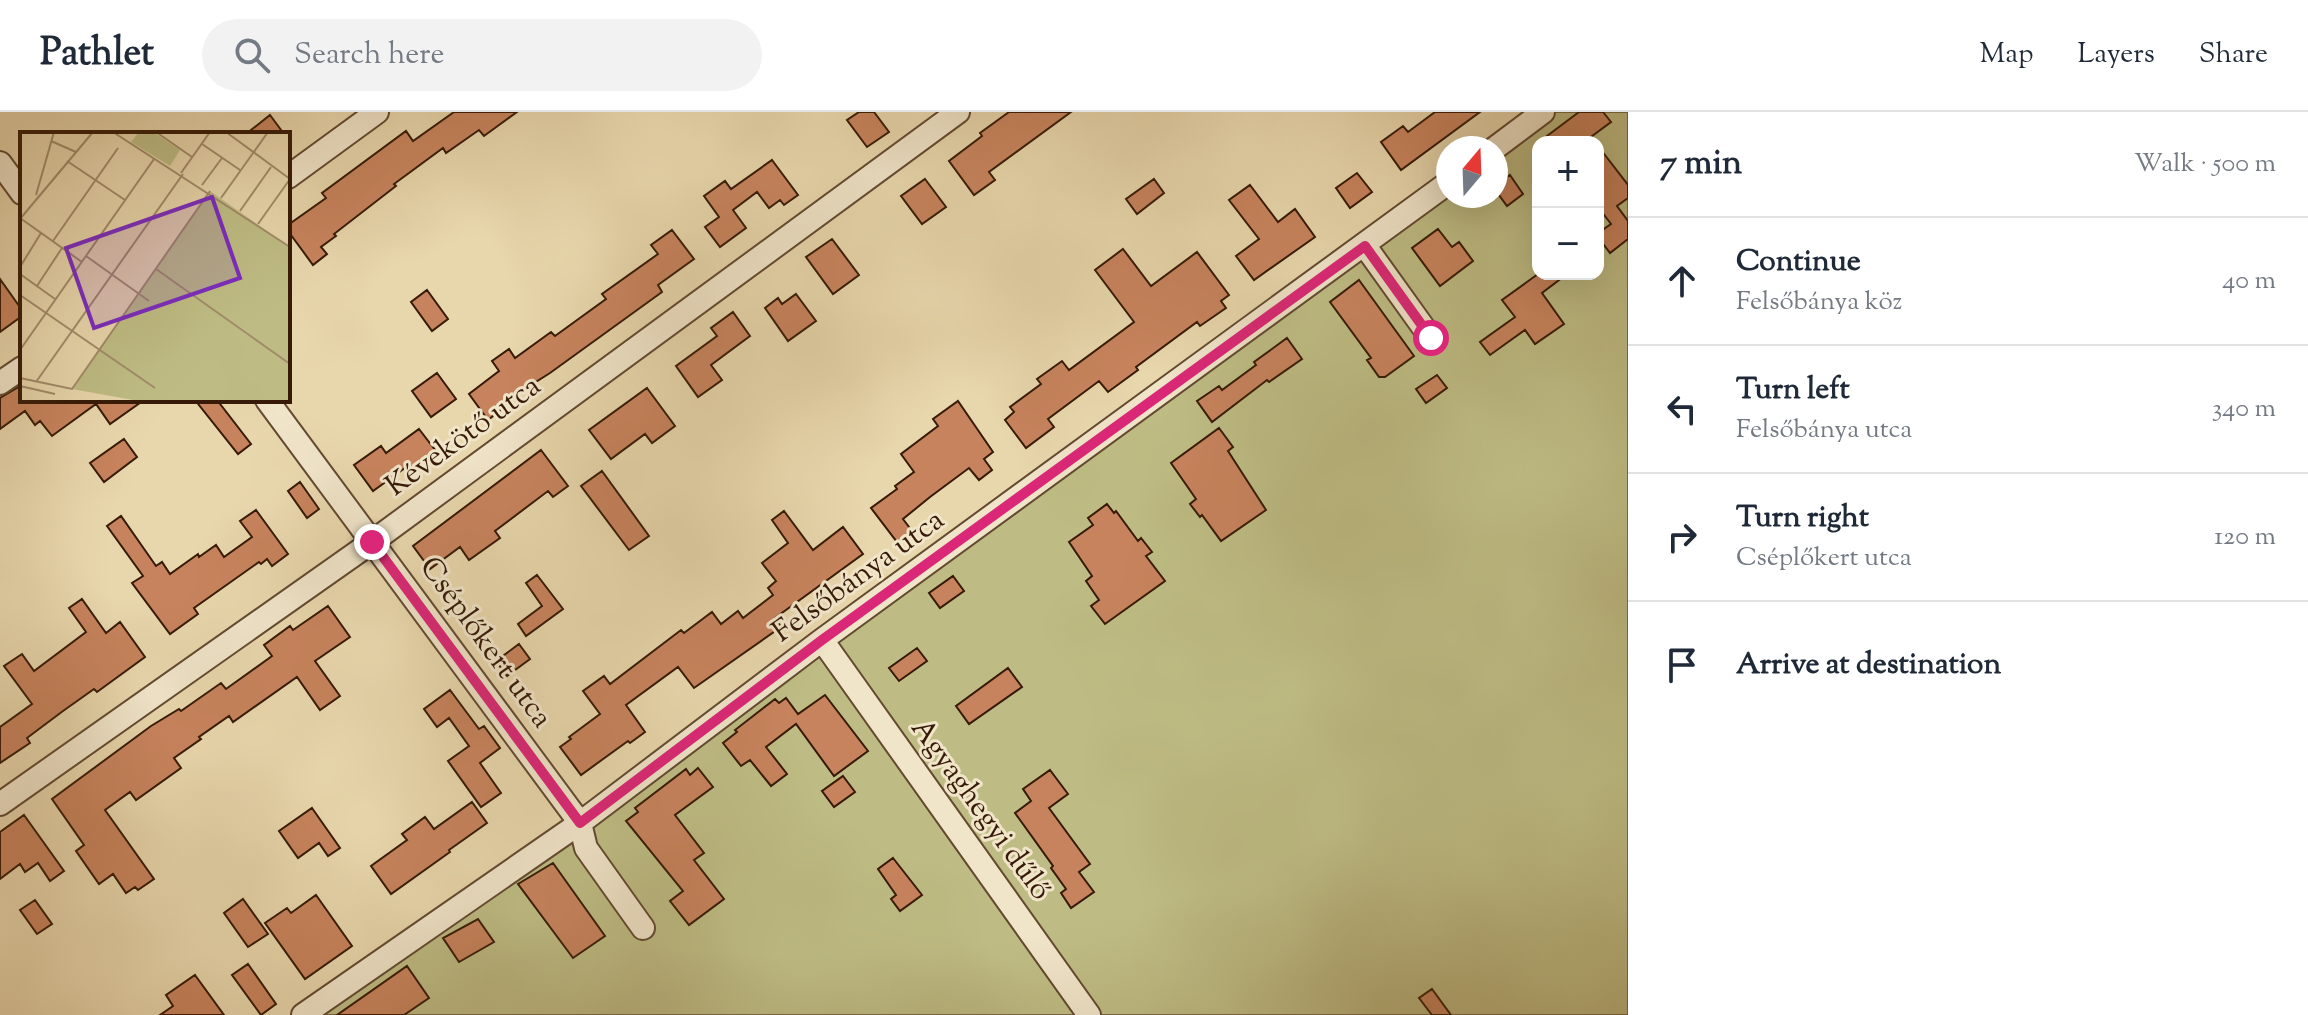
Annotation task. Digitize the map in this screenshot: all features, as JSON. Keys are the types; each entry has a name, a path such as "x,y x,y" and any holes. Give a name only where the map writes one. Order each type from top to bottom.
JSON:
{"street":[{"path":"290,176 377,112"},
{"name":"Kévekötő utca","path":"0,804 372,542 958,112"},
{"path":"1508,138 1543,112"},
{"path":"0,163 20,190"},
{"name":"Felsőbánya utca","path":"303,1015 580,823 822,640 1436,192"},
{"path":"1365,246 1431,338"},
{"path":"0,383 20,369"},
{"name":"Cséplőkert utca","path":"268,402 580,823 586,848 643,928"},
{"name":"Agyaghegyi dűlő","path":"822,640 1089,1015"}],"shaded area":[{"path":"1543,112 1628,112 1628,1015 303,1015 1436,205 1436,208 1508,208 1508,139"}],"building":[{"path":"454,112 517,112 484,136 479,130 446,153 443,148 394,184 396,186 321,247 327,254 313,265 290,234 290,224 326,198 322,193 406,131 413,141"},
{"path":"859,112 874,112 889,132 867,147 847,120"},
{"path":"1009,112 1071,112 989,172 995,180 974,195 949,161"},
{"path":"1435,112 1480,112 1447,136 1436,136 1436,144 1401,170 1381,142 1403,126 1408,132"},
{"path":"1579,112 1603,112 1611,122 1592,136 1547,136"},
{"path":"270,115 283,132 249,132"},
{"path":"1604,154 1628,185 1628,198 1617,206 1628,221 1628,239 1610,253 1604,245 1604,229 1611,224 1604,215"},
{"path":"772,160 798,195 784,205 780,200 769,208 757,192 733,210 746,228 720,247 705,227 719,217 704,196 725,181 731,189"},
{"path":"1357,173 1372,192 1350,208 1336,188"},
{"path":"1510,175 1523,194 1508,205"},
{"path":"925,179 946,207 922,224 901,196"},
{"path":"1154,179 1164,193 1137,214 1126,199"},
{"path":"1250,185 1278,222 1295,209 1315,237 1254,280 1236,256 1259,239 1229,200"},
{"path":"1438,229 1452,247 1459,242 1473,261 1440,286 1412,248"},
{"path":"672,230 694,259 658,285 662,292 550,373 504,402 507,405 488,420 469,394 499,371 492,361 509,349 515,358 551,332 555,336 606,299 602,294 658,254 651,245"},
{"path":"832,239 859,275 833,294 806,257"},
{"path":"1123,249 1151,286 1197,252 1229,295 1221,301 1226,308 1200,326 1197,322 1108,392 1099,381 1048,419 1054,427 1026,448 1005,420 1014,412 1010,407 1041,384 1037,379 1062,361 1069,370 1134,322 1095,270"},
{"path":"1532,278 1559,280 1542,293 1564,324 1535,344 1525,330 1490,355 1480,342 1515,317 1502,300"},
{"path":"0,279 20,307 20,317 0,332"},
{"path":"1359,280 1414,356 1385,377 1379,377 1367,360 1371,358 1330,302"},
{"path":"427,290 448,319 432,331 411,302"},
{"path":"796,294 816,321 788,341 765,308 778,298 782,304"},
{"path":"733,312 750,336 711,365 722,380 698,397 676,366 717,336 711,328"},
{"path":"1287,338 1302,359 1269,382 1267,380 1212,422 1197,401 1219,386 1222,390"},
{"path":"437,373 456,399 431,417 412,391"},
{"path":"1437,375 1447,388 1426,403 1416,389"},
{"path":"20,386 20,402 141,402 110,424 96,404 52,436 40,421 35,425 25,411 0,429 0,398"},
{"path":"647,388 675,426 652,443 645,434 611,459 589,430"},
{"path":"958,401 993,452 984,459 992,470 979,480 969,468 930,497 903,519 912,531 897,542 871,508 914,472 901,454 938,426 933,419"},
{"path":"197,402 219,402 251,444 238,454"},
{"path":"1219,428 1233,447 1228,451 1266,510 1221,541 1190,504 1196,499 1171,463"},
{"path":"419,429 439,455 415,472 409,465 373,491 354,465 381,446 386,453"},
{"path":"124,439 137,457 104,482 90,463"},
{"path":"541,450 568,486 553,497 548,491 495,531 500,538 469,560 460,547 430,569 413,546"},
{"path":"602,471 649,536 629,550 581,486"},
{"path":"300,482 319,509 307,518 288,491"},
{"path":"1107,504 1114,513 1116,511 1138,541 1141,538 1152,552 1146,556 1165,581 1105,624 1091,606 1099,600 1086,581 1092,576 1069,542 1093,525 1088,518"},
{"path":"256,510 288,554 272,566 267,559 261,564 259,562 194,608 198,614 170,634 132,583 143,576 107,526 121,516 156,566 162,562 170,574 216,545 224,557 252,537 240,521"},
{"path":"784,511 813,550 843,527 863,554 775,618 781,627 694,688 678,667 626,705 645,732 581,775 560,747 600,714 583,691 604,676 610,684 681,630 684,633 712,612 721,624 738,611 743,618 773,595 768,588 776,581 762,563 788,543 772,520"},
{"path":"537,575 563,609 526,636 518,624 542,606 526,583"},
{"path":"953,576 964,591 940,608 929,593"},
{"path":"82,599 106,633 120,622 145,657 97,692 94,689 63,711 27,738 30,743 0,763 0,727 32,704 4,666 22,654 34,671 86,632 69,608"},
{"path":"328,606 350,637 315,661 340,696 320,710 297,677 233,722 229,716 199,737 201,739 174,758 181,768 136,800 130,792 105,810 154,879 138,890 135,887 126,893 113,874 99,884 76,851 84,845 52,799 151,726 179,709 181,711 221,683 226,689 272,656 264,645 290,626 293,630"},
{"path":"519,644 530,659 507,676 496,661"},
{"path":"917,648 927,661 899,681 889,668"},
{"path":"1008,668 1022,687 969,724 956,706"},
{"path":"450,690 479,729 484,726 500,748 480,763 501,793 481,807 448,761 469,746 449,718 437,727 424,709"},
{"path":"825,695 868,751 834,776 796,724 766,747 787,774 771,786 750,760 741,766 723,743 775,699 779,703 786,698 798,714"},
{"path":"698,768 713,787 675,815 704,853 694,860 724,899 689,925 670,901 683,891 626,821 638,812 635,808 686,769 690,775"},
{"path":"1050,770 1068,794 1049,808 1090,864 1079,872 1094,892 1071,908 1061,893 1066,889 1051,868 1053,866 1015,813 1031,801 1023,789"},
{"path":"843,776 855,792 834,807 822,791"},
{"path":"472,802 487,823 391,894 371,866 407,840 402,834 425,817 434,829"},
{"path":"312,808 340,848 328,856 319,843 298,858 279,831"},
{"path":"24,815 64,871 50,881 38,863 25,872 20,864 0,879 0,832"},
{"path":"893,858 922,895 900,911 891,899 896,895 878,869"},
{"path":"553,863 605,936 573,958 518,884"},
{"path":"316,895 352,946 305,979 265,923 287,908 291,913"},
{"path":"243,899 268,934 248,947 224,913"},
{"path":"35,900 52,924 37,934 20,910"},
{"path":"478,919 494,942 459,962 443,938"},
{"path":"248,964 276,1004 261,1015 232,975"},
{"path":"407,966 429,998 404,1015 337,1015"},
{"path":"195,975 224,1015 160,1015 173,1006 166,995"},
{"path":"1432,989 1451,1015 1432,1015 1419,998"}],"route":[{"path":"372,542 580,823 822,640 1365,246 1431,338"}]}
